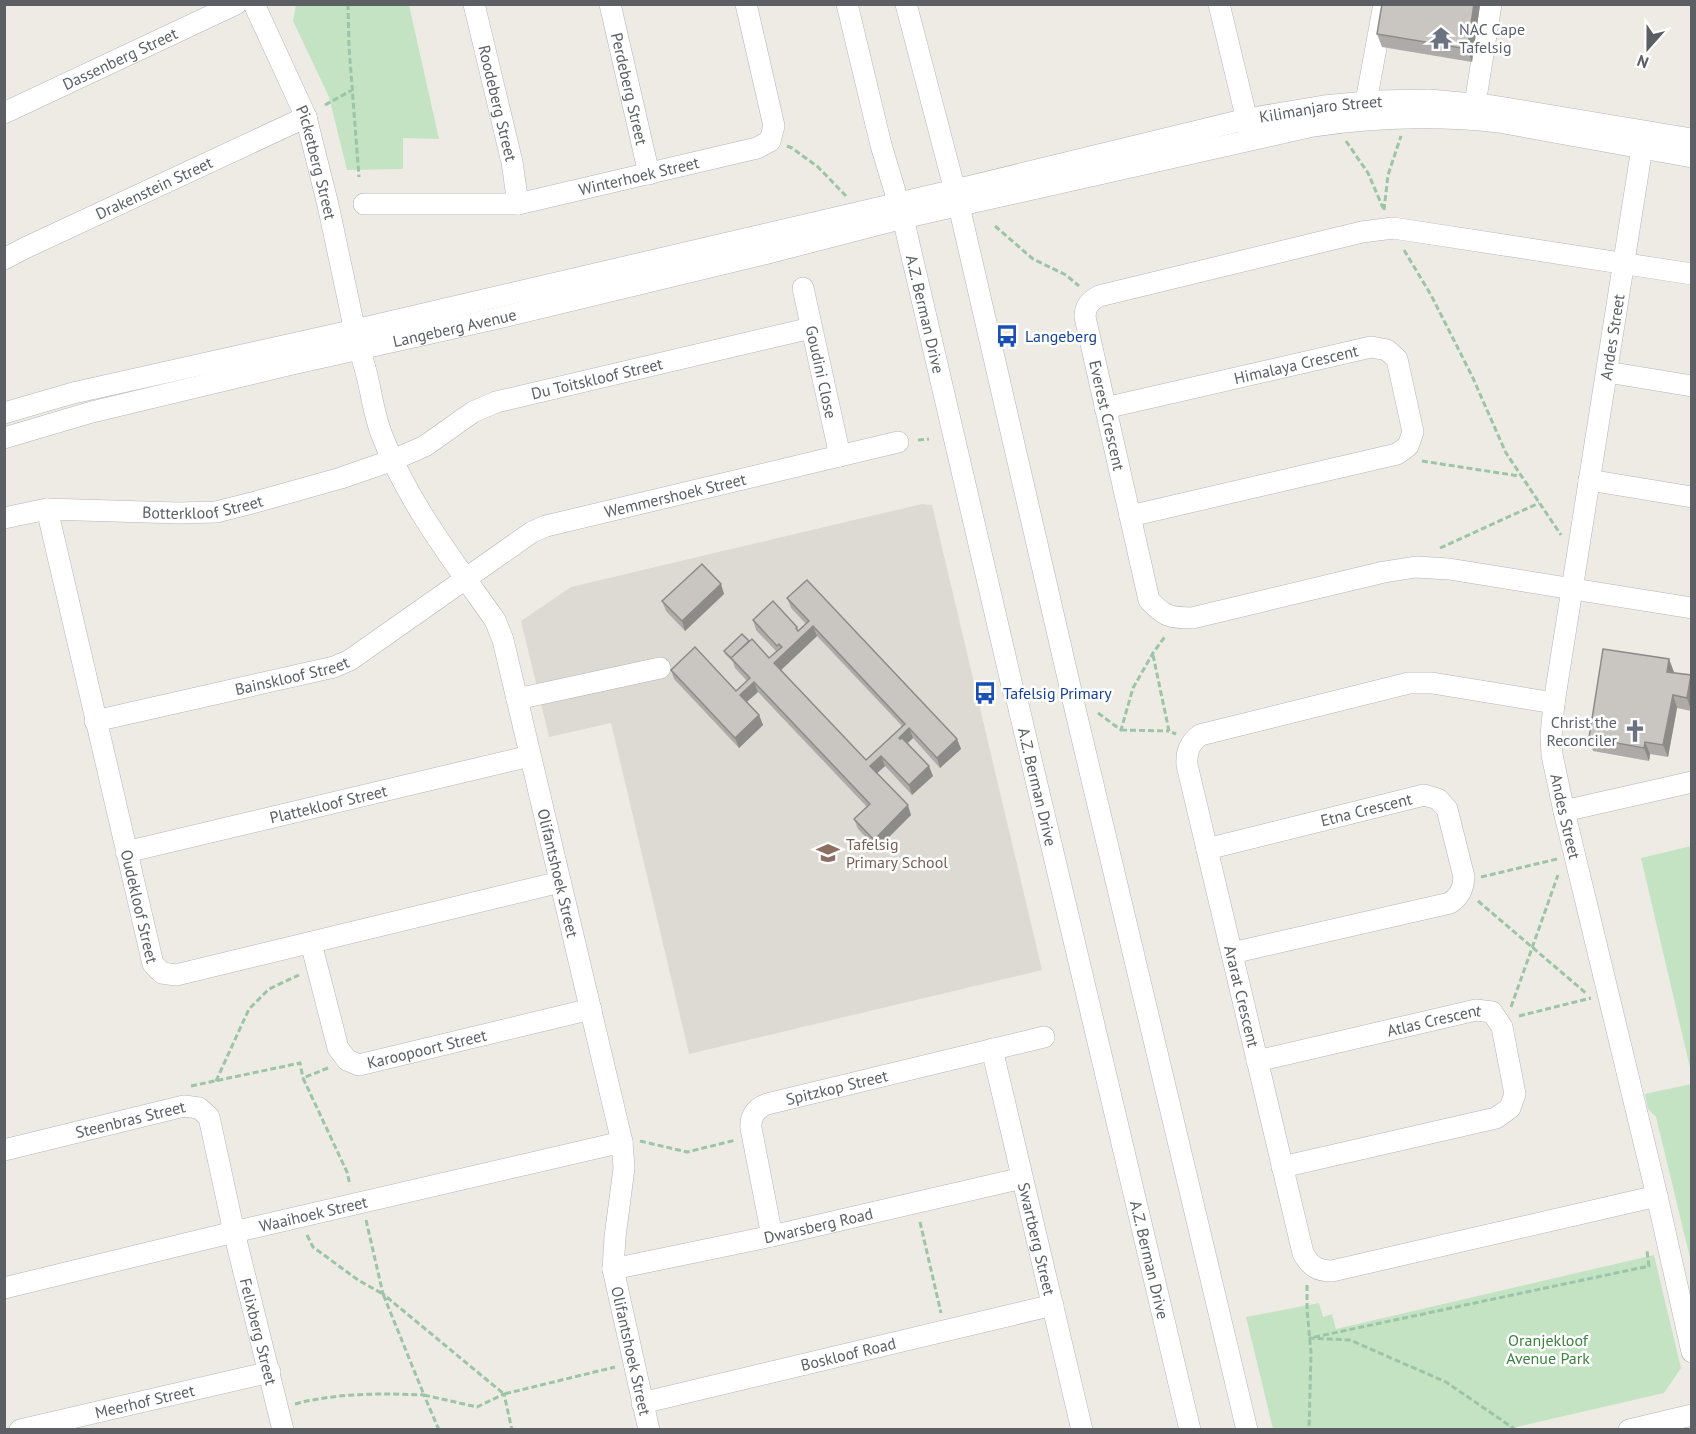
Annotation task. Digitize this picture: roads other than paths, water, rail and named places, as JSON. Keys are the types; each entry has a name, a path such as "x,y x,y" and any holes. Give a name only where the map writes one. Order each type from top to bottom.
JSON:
{"street":[{"name":"Dassenberg Street","path":"4,113 236,4"},
{"name":"Picketberg Street","path":"254,4 306,117 328,205 357,340"},
{"name":"Roodeberg Street","path":"474,4 512,162 518,204"},
{"name":"Perdeberg Street","path":"610,4 649,174"},
{"name":"Winterhoek Street","path":"364,204 518,204 757,148 770,141 774,126 746,4"},
{"name":"A.Z. Berman Drive","path":"847,4 881,145 900,211 1190,1430"},
{"path":"906,4 957,198 1077,717 1247,1430"},
{"path":"1219,4 1249,129"},
{"path":"1366,102 1384,4"},
{"path":"1476,104 1491,4"},
{"name":"Kilimanjaro Street","path":"900,211 1249,129 1323,106 1366,102 1430,100 1476,104 1643,140 1692,157"},
{"name":"Drakenstein Street","path":"4,260 25,248 306,117"},
{"name":"Kilimanjaro Street","path":"1249,129 1390,118 1434,118 1499,122 1643,140 1692,139"},
{"name":"Andes Street","path":"1643,140 1554,703 1551,736 1552,755 1564,811 1569,856 1657,1196 1692,1352"},
{"name":"Langeberg Avenue","path":"4,438 357,340 900,211"},
{"name":"Everest Crescent","path":"1692,274 1394,228 1362,232 1099,296 1090,302 1085,312 1149,600 1162,613 1177,618 1192,618 1384,572 1416,567 1449,569 1692,608"},
{"name":"Goudini Close","path":"803,288 840,456"},
{"name":"Du Toitskloof Street","path":"393,460 425,446 473,412 496,402 812,328"},
{"name":"Langeberg Avenue","path":"4,412 73,393 357,340"},
{"name":"Olifantshoek Street","path":"357,340 365,363 382,435 407,490 495,620 503,640 591,1009 628,1141 613,1269 649,1430"},
{"name":"Himalaya Crescent","path":"1105,408 1371,347 1387,350 1397,359 1413,432 1408,446 1397,454 1130,516"},
{"path":"1607,372 1692,386"},
{"name":"Wemmershoek Street","path":"466,578 532,531 546,526 898,442"},
{"name":"Botterkloof Street","path":"4,518 47,509 216,512 341,478 393,460"},
{"path":"1589,480 1692,497"},
{"name":"Oudekloof Street","path":"47,509 153,964 162,973 176,975 561,882"},
{"name":"Bainskloof Street","path":"95,722 334,667 350,660 466,578"},
{"path":"517,699 660,668"},
{"name":"Ararat Crescent","path":"1554,703 1432,683 1409,683 1200,735 1192,741 1188,749 1187,765 1282,1167 1303,1253 1308,1262 1323,1271 1332,1271 1657,1196"},
{"name":"Plattekloof Street","path":"126,852 530,756"},
{"path":"1564,811 1692,782"},
{"name":"Etna Crescent","path":"1207,849 1424,795 1438,799 1447,809 1462,885 1450,903 1232,953"},
{"name":"Karoopoort Street","path":"311,943 338,1048 347,1060 359,1065 591,1009"},
{"name":"Atlas Crescent","path":"1257,1061 1476,1010 1501,1011 1515,1094 1510,1108 1496,1118 1282,1167"},
{"name":"Spitzkop Street","path":"772,1236 750,1123 758,1108 1044,1037"},
{"name":"Swartberg Street","path":"992,1049 1082,1430"},
{"name":"Steenbras Street","path":"4,1150 184,1106 199,1108 209,1117 234,1232"},
{"name":"Waaihoek Street","path":"4,1288 628,1141"},
{"name":"Dwarsberg Road","path":"613,1269 772,1236 1022,1178"},
{"name":"Felixberg Street","path":"234,1232 283,1430"},
{"name":"Boskloof Road","path":"642,1403 1053,1305"},
{"name":"Meerhof Street","path":"20,1430 270,1372"},
{"path":"1629,1430 1692,1415"}],"place":[{"name":"NAC Cape Tafelsig","path":"1441,38"},
{"name":"Langeberg","path":"1007,336"},
{"name":"Tafelsig Primary","path":"985,693"},
{"name":"Christ the Reconciler","path":"1635,731"},
{"name":"Tafelsig Primary School","path":"828,853"}],"park label":[{"name":"Oranjekloof Avenue Park","path":"1548,1349"}]}
